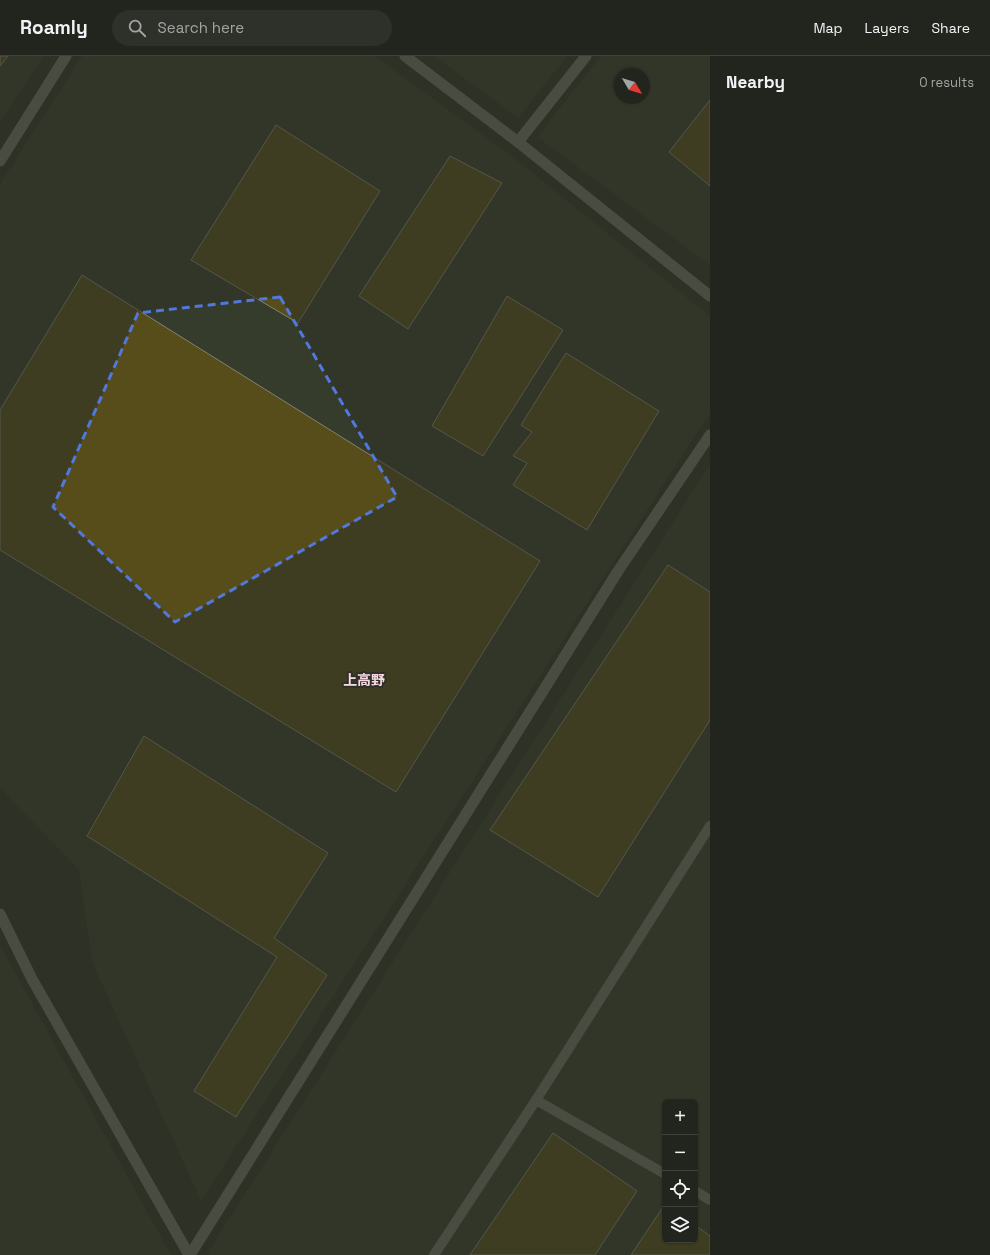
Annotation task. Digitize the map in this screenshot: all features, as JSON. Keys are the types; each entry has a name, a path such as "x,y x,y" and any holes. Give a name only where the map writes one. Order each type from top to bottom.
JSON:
{"street":[{"path":"0,161 66,56"},
{"path":"405,56 518,142 710,296"},
{"path":"518,142 586,56"},
{"path":"0,914 32,979 190,1255 618,572 710,434"}],"lane":[{"path":"434,1255 536,1100 710,826"},
{"path":"536,1100 662,1172"},
{"path":"698,1193 710,1200"}],"highlighted area":[{"path":"280,297 397,497 175,622 53,507 138,313"}],"shaded area":[{"path":"0,56 44,56 0,122"},
{"path":"82,56 375,56 513,157 710,316 710,413 201,1201 92,962 79,870 0,788 0,184"},
{"path":"434,56 567,56 518,118"},
{"path":"601,56 710,56 710,265 537,137"},
{"path":"710,464 710,1255 209,1255 208,1252"},
{"path":"0,945 171,1255 0,1255"}],"building":[{"path":"0,56 8,56 0,66"},
{"path":"710,100 710,186 669,152"},
{"path":"276,125 380,191 298,323 191,260"},
{"path":"450,156 502,183 408,329 359,296"},
{"path":"82,275 540,561 396,792 0,550 0,410"},
{"path":"507,296 563,330 483,456 432,426"},
{"path":"566,353 659,411 587,530 513,485 527,463 513,456 532,432 521,425"},
{"path":"668,565 710,592 710,720 598,897 490,830"},
{"path":"144,736 328,853 274,938 327,975 236,1117 194,1091 277,957 87,836"},
{"path":"553,1133 637,1191 595,1255 470,1255"},
{"path":"662,1208 662,1243 698,1243 698,1227 710,1236 710,1255 631,1255"}],"district":[{"name":"上高野","path":"364,680"}]}
